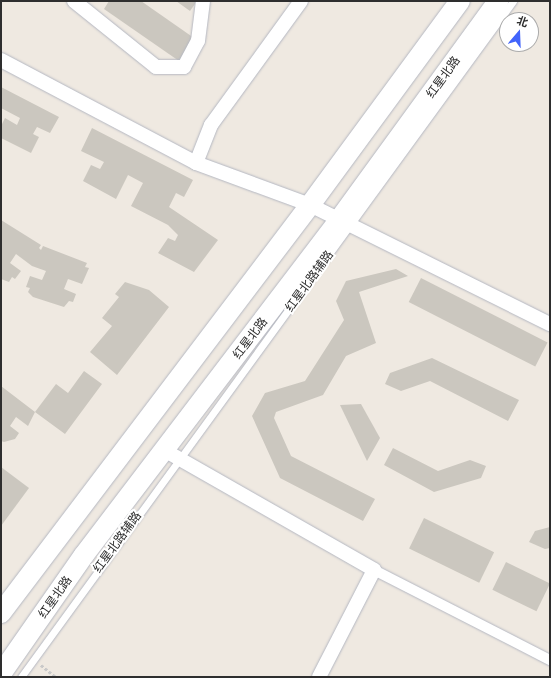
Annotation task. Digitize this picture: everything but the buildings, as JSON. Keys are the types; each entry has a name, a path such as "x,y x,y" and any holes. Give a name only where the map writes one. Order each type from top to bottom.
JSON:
{"main road":[{"path":"1,613 310,206 460,1"},
{"name":"红星北路","path":"1,674 84,555 171,454 345,223 498,1"}],"street":[{"path":"74,1 156,68 184,67 198,41 203,1"},
{"path":"196,163 211,125 301,1"},
{"path":"1,60 196,163 310,206 550,324"},
{"path":"171,454 374,570 550,660"},
{"path":"319,677 374,570"}],"lane":[{"path":"345,223 513,1"},
{"name":"红星北路辅路","path":"21,677 171,454"}],"path":[{"path":"39,664 56,677"}]}
